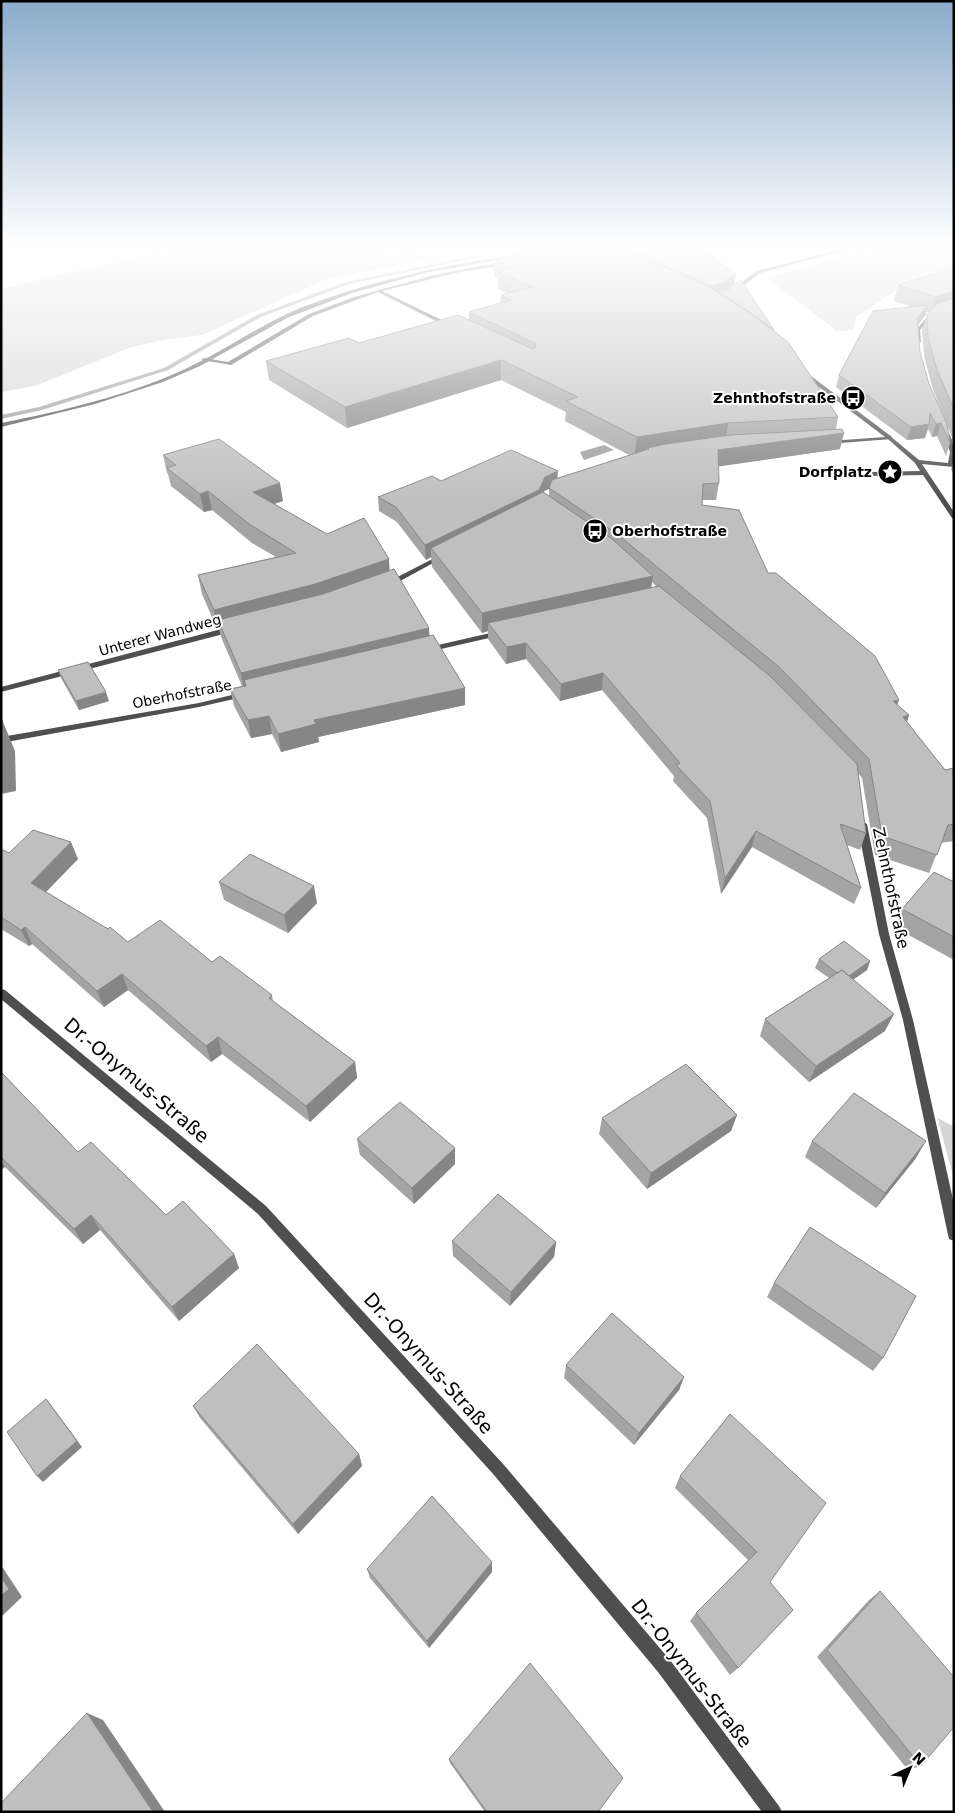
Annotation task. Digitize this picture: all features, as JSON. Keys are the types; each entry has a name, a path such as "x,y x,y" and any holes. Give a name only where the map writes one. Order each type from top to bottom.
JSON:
{"street":[{"path":"1,425 90,403 184,371 253,333"},
{"path":"204,360 229,364 279,333"},
{"path":"918,333 918,345"},
{"path":"796,367 890,438 918,462 954,517"},
{"path":"918,462 952,464 953,452 942,421"},
{"path":"819,444 890,438"},
{"path":"872,474 925,472"},
{"path":"381,586 455,549"},
{"name":"Unterer Wandweg","path":"1,690 238,627"},
{"path":"422,651 506,632"},
{"name":"Oberhofstraße","path":"1,740 199,705 256,692"},
{"name":"Zehnthofstraße","path":"862,817 884,934 908,1020 954,1235"},
{"name":"Dr.-Onymus-Straße","path":"1,993 262,1210 499,1470 664,1666 773,1812"}],"shaded area":[{"path":"1,333 207,333 202,335 167,339 129,348 35,386 1,392"},
{"path":"604,445 614,450 584,460 580,452"},
{"path":"938,1118 954,1127 954,1179 939,1124"}],"building":[{"path":"396,333 497,333 533,349 536,347 535,343 513,333 776,333 788,342 838,417 728,423 637,437 566,401 578,397 501,360 345,407 266,361 349,338 359,343"},
{"path":"862,333 918,333 920,352 929,384 947,424 950,443 941,423 936,424 930,413 929,424 911,427 839,375"},
{"path":"928,333 954,333 954,409 937,370"},
{"path":"842,429 844,433 718,450 719,483 703,484 702,505 739,510 768,573 776,573 875,656 899,700 893,701 909,715 903,717 945,770 954,768 954,824 948,825 937,855 882,836 869,759 779,667 617,534 549,488 552,480 649,449 647,448 666,444 731,435"},
{"path":"219,439 280,483 253,492 327,534 364,518 389,559 315,584 214,610 198,575 296,553 249,524 208,491 200,494 167,468 176,465 163,455"},
{"path":"511,450 558,471 545,477 539,490 425,545 396,507 378,497 432,476 441,481"},
{"path":"543,492 611,538 653,576 482,613 431,548"},
{"path":"394,569 429,628 241,673 218,620 323,594"},
{"path":"659,586 770,676 857,764 866,833 840,824 861,888 756,831 725,878 710,801 676,765 680,763 603,673 561,684 526,643 507,647 488,623"},
{"path":"433,635 465,688 314,720 316,724 278,734 269,716 248,720 230,689 246,686 244,680"},
{"path":"88,662 106,692 76,701 58,670"},
{"path":"33,830 71,842 31,883 108,929 110,927 128,942 160,920 212,962 220,956 272,995 269,998 355,1062 306,1106 218,1037 206,1046 122,974 97,991 25,927 21,930 1,917 1,849 9,853"},
{"path":"250,854 314,886 284,915 219,882"},
{"path":"934,872 954,882 954,937 902,909"},
{"path":"844,941 870,961 849,976 842,970 837,973 819,959"},
{"path":"842,970 894,1014 816,1066 765,1019"},
{"path":"686,1064 737,1115 651,1173 602,1118"},
{"path":"1,1072 78,1152 91,1142 166,1215 183,1201 234,1254 172,1307 91,1215 74,1229 1,1157"},
{"path":"854,1093 926,1141 885,1193 812,1141"},
{"path":"400,1102 455,1148 412,1188 357,1139"},
{"path":"498,1194 556,1242 511,1292 452,1241"},
{"path":"810,1227 916,1296 883,1358 774,1283"},
{"path":"612,1313 684,1377 639,1433 566,1365"},
{"path":"257,1344 359,1454 293,1524 193,1406"},
{"path":"46,1399 77,1441 37,1476 7,1432"},
{"path":"730,1414 826,1503 770,1582 793,1610 738,1668 696,1613 757,1552 680,1476"},
{"path":"432,1496 492,1562 427,1641 367,1569"},
{"path":"1,1577 9,1589 1,1596"},
{"path":"880,1591 954,1677 954,1727 921,1766 827,1650"},
{"path":"530,1663 623,1778 598,1812 487,1812 449,1759"},
{"path":"87,1713 153,1812 1,1812 1,1803"}],"waterway":[{"path":"1,417 40,409 166,369 230,333"}],"place":[{"name":"Zehnthofstraße","path":"853,398"},
{"name":"Dorfplatz","path":"890,472"},
{"name":"Oberhofstraße","path":"595,531"}]}
